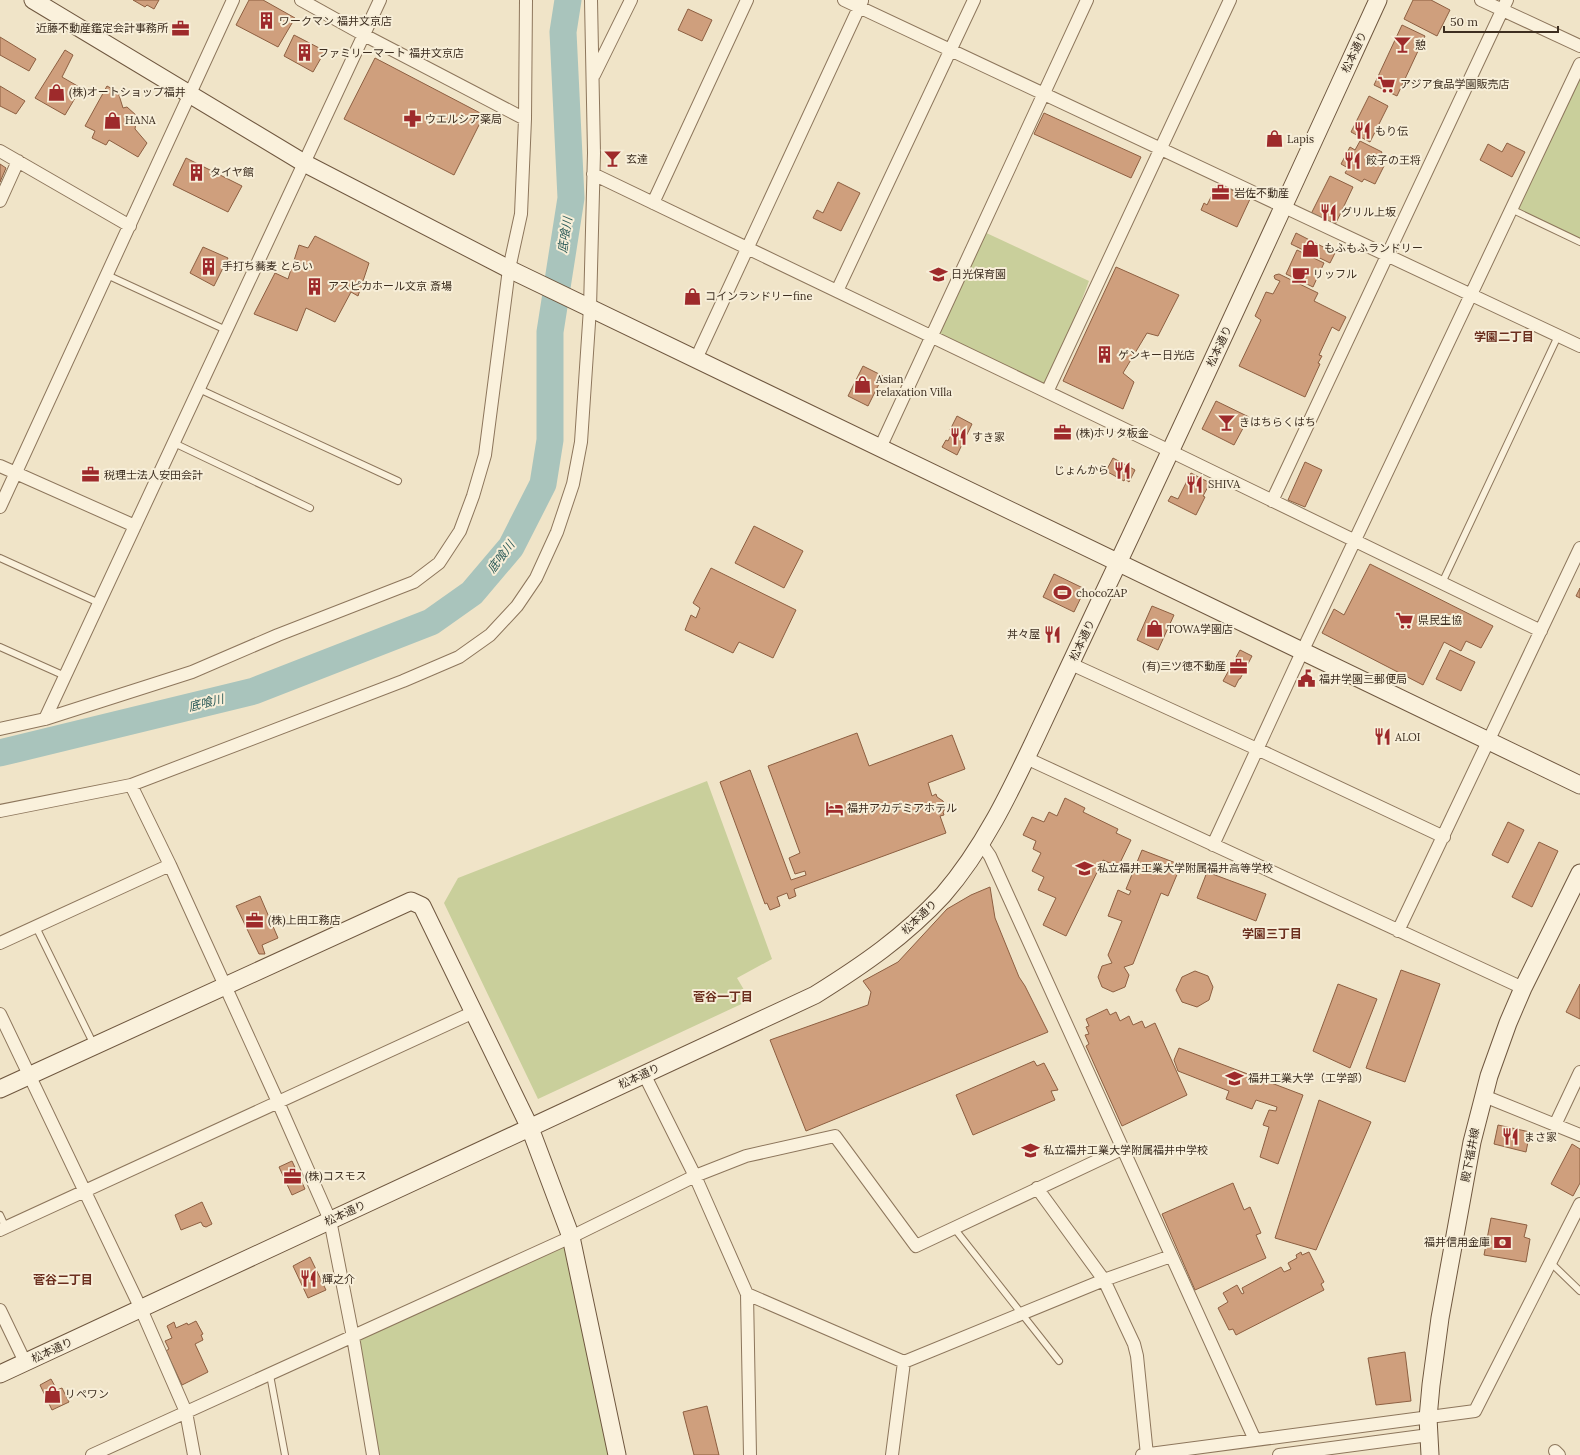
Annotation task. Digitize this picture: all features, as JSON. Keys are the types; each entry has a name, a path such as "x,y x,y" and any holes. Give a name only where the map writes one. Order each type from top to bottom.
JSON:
{"street":[{"path":"33,0 304,163 513,271 1580,785"},
{"path":"0,507 233,0"},
{"path":"302,0 364,35 525,119"},
{"path":"45,719 380,0"},
{"path":"0,729 45,719 192,672 278,635 414,582 440,563 460,531 473,496 485,455 521,214 525,119 526,0"},
{"path":"0,811 131,785 403,681 459,657 490,635 517,606 536,578 557,532 574,484 581,442 584,305 593,174 591,0"},
{"path":"592,78 631,0"},
{"path":"653,203 747,0"},
{"path":"844,0 861,4 950,50 1580,346"},
{"path":"837,291 974,0"},
{"path":"880,448 1087,0"},
{"path":"1047,392 1230,0"},
{"name":"松本通り","path":"0,1374 815,995 852,972 883,950 901,935 938,899 982,843 1026,758 1118,563 1378,0"},
{"path":"1481,0 1505,5 1580,46"},
{"path":"696,359 861,4"},
{"path":"1272,501 1505,5"},
{"path":"1213,844 1354,541 1580,64"},
{"path":"0,151 130,226"},
{"path":"0,201 18,161"},
{"path":"593,174 1541,631"},
{"path":"0,466 135,526"},
{"path":"1398,930 1444,837 1580,548"},
{"path":"1070,664 1257,749 1444,837"},
{"path":"1026,758 1523,988"},
{"path":"131,785 170,865 330,1220 353,1337 373,1455"},
{"path":"982,843 990,856 1254,1440"},
{"path":"0,943 170,865"},
{"name":"殿下福井線","path":"1430,1455 1428,1418 1440,1318 1472,1142 1484,1096 1508,1023 1523,988 1580,873"},
{"path":"0,1089 411,901 422,906 530,1128 572,1237 618,1455"},
{"path":"3,1229 474,1012"},
{"path":"0,1014 141,1309 186,1412 194,1455"},
{"path":"1554,1125 1580,1072"},
{"path":"644,1074 695,1176 747,1294 750,1455"},
{"path":"1484,1096 1580,1135"},
{"path":"92,1455 572,1237 695,1176 746,1156 835,1136 916,1246 1122,1149"},
{"path":"1037,1188 1104,1280 1134,1344 1137,1356 1145,1455 1475,1411 1580,1204"},
{"path":"747,1294 904,1362 1104,1280 1171,1256"},
{"path":"0,1310 25,1362"},
{"path":"892,1455 904,1362"},
{"path":"1280,1455 1429,1435"}],"lane":[{"path":"1511,210 1580,242"},
{"path":"107,275 226,330"},
{"path":"1442,583 1558,336"},
{"path":"199,389 398,481"},
{"path":"174,443 310,508"},
{"path":"0,558 99,603"},
{"path":"0,647 65,676"},
{"path":"36,927 94,1046"},
{"path":"0,1215 3,1229"},
{"path":"954,1228 1059,1361"},
{"path":"1550,1262 1580,1291"},
{"path":"270,1375 284,1455"}],"green space":[{"path":"1580,64 1580,242 1511,209"},
{"path":"980,230 1089,281 1047,392 931,337"},
{"path":"707,781 772,959 737,978 750,1000 538,1099 444,903 458,878"},
{"path":"571,1237 612,1455 377,1455 353,1337"}],"building":[{"path":"133,0 159,0 154,9 147,5 145,7"},
{"name":"ワークマン 福井文京店","path":"249,0 263,0 295,18 278,47 236,25"},
{"path":"1413,0 1431,0 1450,10 1437,36 1404,19"},
{"path":"688,9 712,20 702,41 678,30"},
{"path":"1402,25 1425,36 1397,96 1374,85"},
{"name":"ファミリーマート 福井文京店","path":"294,35 325,51 313,72 284,56"},
{"path":"0,37 36,59 29,71 0,55"},
{"path":"65,50 73,55 62,77 81,88 65,115 35,98"},
{"path":"375,58 484,115 454,175 344,119"},
{"path":"0,86 25,101 16,114 0,106"},
{"path":"107,86 118,92 123,108 127,107 137,116 135,129 147,143 138,157 109,140 106,145 92,138 95,131 85,126"},
{"path":"1369,96 1388,106 1370,142 1351,132"},
{"path":"1044,113 1141,157 1131,178 1034,134"},
{"path":"1360,141 1382,152 1380,156 1384,158 1381,165 1384,166 1375,184 1364,179 1362,182 1345,173 1348,168 1341,164 1350,147 1355,150"},
{"path":"1507,143 1525,152 1512,177 1480,160 1488,144 1502,152"},
{"name":"タイヤ館","path":"186,158 242,186 228,212 173,185"},
{"path":"0,164 6,168 0,182"},
{"path":"1330,176 1353,187 1335,225 1311,214"},
{"path":"838,182 860,193 841,231 813,218 817,210 823,213"},
{"path":"1218,183 1250,199 1237,227 1201,210 1204,203 1207,205"},
{"path":"1296,233 1335,253 1330,263 1291,244"},
{"name":"アスピカホール文京 斎場","path":"315,236 369,263 358,296 351,292 335,322 306,308 297,331 254,314 275,273 288,279 299,245 308,248"},
{"name":"手打ち蕎麦 とらい","path":"203,247 228,258 214,286 190,273"},
{"path":"1297,250 1324,263 1313,287 1286,274"},
{"name":"ゲンキー日光店","path":"1116,267 1179,295 1158,336 1147,333 1123,373 1134,382 1123,409 1063,381"},
{"path":"1279,274 1318,293 1314,301 1346,317 1339,331 1332,327 1319,355 1322,356 1318,363 1320,364 1305,397 1239,366 1261,320 1255,316 1266,292 1273,294 1280,281 1275,279 1274,276"},
{"path":"863,366 883,376 868,406 848,396"},
{"path":"1216,401 1249,417 1234,445 1202,429"},
{"path":"957,416 972,424 957,455 942,447 946,440 948,441 953,431 950,430"},
{"path":"1113,458 1135,470 1129,482 1125,479 1124,481 1106,471"},
{"path":"1305,462 1322,470 1305,507 1288,500"},
{"path":"1191,473 1210,483 1203,496 1205,497 1196,515 1168,501 1171,496 1178,499"},
{"path":"754,526 803,551 784,588 735,563"},
{"name":"県民生協","path":"1370,564 1493,626 1481,648 1466,641 1461,651 1444,642 1423,685 1322,633 1334,609 1344,615"},
{"path":"711,568 796,610 773,658 739,642 733,653 685,630 691,615 696,618 700,608 693,603"},
{"path":"1054,574 1085,589 1074,612 1043,597"},
{"path":"1580,588 1580,598 1576,596"},
{"path":"1152,606 1174,615 1158,650 1137,640"},
{"path":"1240,650 1252,656 1235,687 1223,681"},
{"path":"1450,650 1475,662 1461,691 1436,679"},
{"path":"857,733 869,766 952,735 965,769 928,783 932,796 936,794 937,797 943,801 946,807 943,812 944,815 940,816 946,833 794,889 796,896 789,899 787,893 777,897 780,906 770,910 767,903 765,904 720,782 750,770 791,880 806,875 805,871 795,874 789,858 800,853 768,766"},
{"path":"1065,798 1085,808 1083,812 1118,829 1116,833 1131,840 1118,867 1103,860 1066,936 1043,925 1056,898 1038,890 1044,877 1032,871 1041,853 1033,849 1036,841 1023,835 1032,817 1044,822 1049,812 1057,816"},
{"path":"1508,822 1524,830 1508,863 1492,855"},
{"path":"1539,842 1558,851 1532,907 1512,897"},
{"path":"1142,850 1181,865 1168,896 1161,893 1133,964 1124,967 1129,975 1125,987 1113,992 1102,987 1098,977 1102,966 1112,963 1108,955 1122,921 1108,916 1118,890 1129,895 1131,891 1126,889"},
{"path":"1207,872 1266,894 1256,921 1197,898"},
{"path":"990,887 995,918 1019,977 1048,1032 806,1131 770,1040 868,1005 871,992 863,981 898,962 947,909 971,895"},
{"path":"260,896 278,938 262,945 265,954 259,954 236,906"},
{"path":"1401,970 1440,984 1405,1082 1366,1068"},
{"path":"1195,971 1208,976 1213,987 1209,1000 1197,1007 1182,1002 1176,990 1182,977"},
{"path":"1338,984 1377,999 1350,1068 1313,1051"},
{"path":"1580,984 1580,1019 1566,1012"},
{"path":"1107,1009 1110,1015 1116,1012 1120,1021 1129,1016 1133,1025 1142,1021 1145,1028 1155,1023 1187,1095 1122,1126 1086,1046 1089,1044 1085,1035 1089,1034 1086,1027 1089,1026 1086,1019"},
{"path":"1179,1048 1303,1095 1278,1164 1260,1157 1269,1127 1263,1125 1269,1110 1276,1111 1277,1107 1256,1100 1252,1109 1226,1099 1229,1091 1178,1071 1174,1060"},
{"path":"1034,1061 1037,1066 1044,1063 1058,1090 1051,1091 1055,1100 973,1135 956,1095"},
{"path":"1319,1100 1371,1122 1316,1250 1275,1238"},
{"path":"1498,1125 1530,1132 1526,1152 1494,1144"},
{"path":"1572,1144 1580,1149 1580,1183 1573,1196 1551,1184"},
{"path":"292,1161 305,1189 292,1195 279,1167"},
{"path":"1233,1183 1244,1210 1250,1207 1261,1233 1256,1235 1266,1258 1195,1290 1162,1214"},
{"path":"202,1202 212,1224 206,1227 203,1226 201,1222 181,1230 175,1215"},
{"path":"1491,1218 1527,1225 1524,1237 1530,1239 1526,1262 1484,1255"},
{"path":"1301,1252 1302,1255 1309,1252 1324,1282 1321,1284 1324,1290 1236,1335 1233,1329 1229,1330 1218,1308 1228,1302 1223,1293 1237,1285 1242,1294 1244,1293 1242,1288 1281,1267 1284,1272 1291,1269 1288,1263 1297,1258 1296,1255"},
{"path":"310,1257 326,1290 308,1298 293,1266"},
{"path":"196,1321 203,1334 201,1335 203,1340 195,1344 208,1372 182,1385 166,1351 169,1349 165,1341 172,1338 167,1326 174,1322 176,1328"},
{"path":"1405,1352 1411,1401 1376,1405 1368,1358"},
{"path":"51,1379 57,1390 62,1388 69,1402 52,1410 40,1385"},
{"path":"707,1406 719,1455 694,1455 683,1412"}],"waterway":[{"name":"底喰川","path":"0,753 254,691 431,622 472,593 511,547 543,484 550,440 550,332 571,198 563,32 568,0"}],"place":[{"name":"ワークマン 福井文京店","path":"266,21"},
{"name":"近藤不動産鑑定会計事務所","path":"181,28"},
{"name":"憩","path":"1402,45"},
{"name":"ファミリーマート 福井文京店","path":"305,53"},
{"name":"アジア食品学園販売店","path":"1387,84"},
{"name":"(株)オートショップ福井","path":"56,92"},
{"name":"ウエルシア薬局","path":"412,119"},
{"name":"HANA","path":"112,120"},
{"name":"もり伝","path":"1362,131"},
{"name":"Lapis","path":"1274,139"},
{"name":"玄達","path":"613,159"},
{"name":"餃子の王将","path":"1353,160"},
{"name":"タイヤ館","path":"197,172"},
{"name":"岩佐不動産","path":"1221,193"},
{"name":"グリル上坂","path":"1328,212"},
{"name":"もふもふランドリー","path":"1311,248"},
{"name":"手打ち蕎麦 とらい","path":"209,266"},
{"name":"日光保育園","path":"938,274"},
{"name":"リッフル","path":"1300,274"},
{"name":"アスピカホール文京 斎場","path":"315,286"},
{"name":"コインランドリーfine","path":"692,296"},
{"name":"ゲンキー日光店","path":"1105,355"},
{"name":"Asian relaxation Villa","path":"863,385"},
{"name":"きはちらくはち","path":"1226,422"},
{"name":"(株)ホリタ板金","path":"1063,433"},
{"name":"すき家","path":"959,437"},
{"name":"じょんから","path":"1122,470"},
{"name":"税理士法人安田会計","path":"91,475"},
{"name":"SHIVA","path":"1195,484"},
{"name":"chocoZAP","path":"1063,593"},
{"name":"県民生協","path":"1405,620"},
{"name":"TOWA学園店","path":"1154,629"},
{"name":"丼々屋","path":"1053,634"},
{"name":"(有)三ツ徳不動産","path":"1239,666"},
{"name":"福井学園三郵便局","path":"1306,679"},
{"name":"ALOI","path":"1382,737"},
{"name":"福井アカデミアホテル","path":"834,808"},
{"name":"私立福井工業大学附属福井高等学校","path":"1084,868"},
{"name":"(株)上田工務店","path":"255,920"},
{"name":"福井工業大学（工学部）","path":"1235,1078"},
{"name":"まさ家","path":"1511,1137"},
{"name":"私立福井工業大学附属福井中学校","path":"1030,1150"},
{"name":"(株)コスモス","path":"292,1176"},
{"name":"福井信用金庫","path":"1503,1242"},
{"name":"輝之介","path":"309,1279"},
{"name":"リペワン","path":"52,1394"}],"district":[{"name":"学園二丁目","path":"1504,337"},
{"name":"学園三丁目","path":"1272,934"},
{"name":"菅谷一丁目","path":"723,997"},
{"name":"菅谷二丁目","path":"63,1280"}]}
